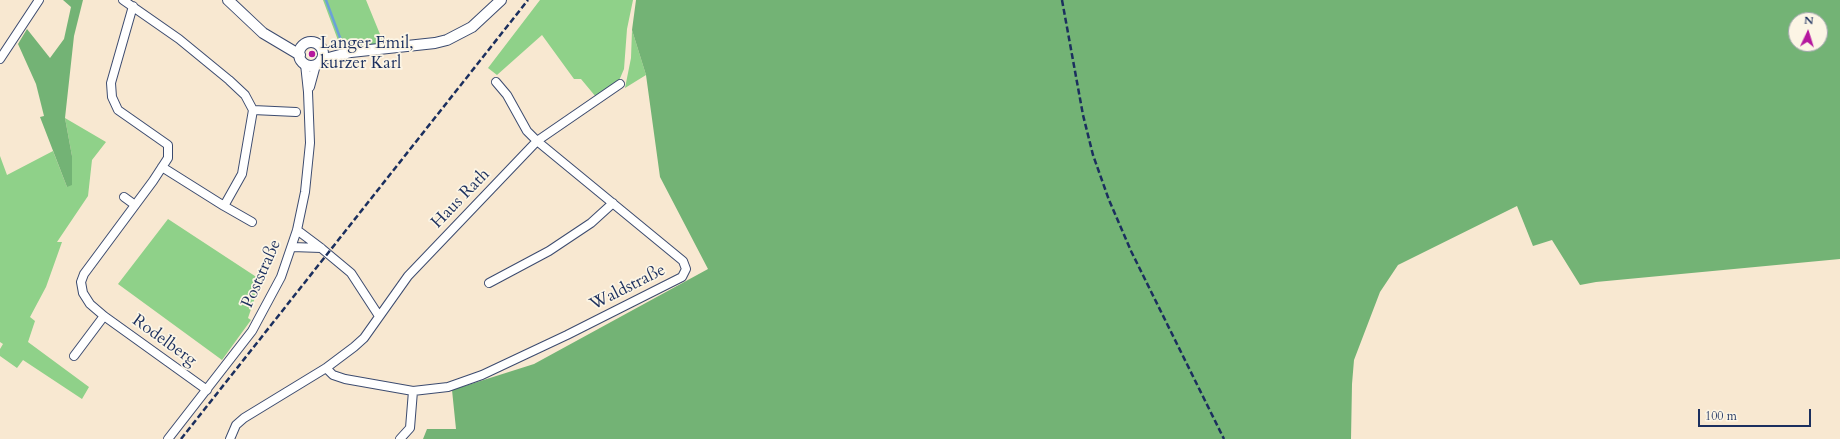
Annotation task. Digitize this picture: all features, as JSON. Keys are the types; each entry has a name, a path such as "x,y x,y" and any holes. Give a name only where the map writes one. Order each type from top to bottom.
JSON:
{"main road":[{"path":"228,0 264,33 276,41 319,62 352,52 435,43 447,40 472,27 501,0"},
{"path":"303,55 313,43 322,49 352,52"},
{"path":"319,62 322,49"}],"street":[{"path":"0,59 40,0"},
{"path":"123,0 134,6 179,39 229,80 245,95 253,110 242,174 224,206"},
{"name":"Rodelberg","path":"134,6 111,83 112,98 118,110 168,145 168,158 84,274 81,282 82,293 90,304 104,316 207,390"},
{"name":"Poststraße","path":"168,439 252,331 281,277 292,247 306,192 308,168 308,92 303,55"},
{"name":"Poststraße","path":"308,92 319,62"},
{"name":"Waldstraße","path":"326,368 333,375 345,379 413,391 448,387 482,375 567,335 682,277 686,269 683,261 537,141 527,131 507,95 496,82"},
{"name":"Haus Rath","path":"230,439 236,425 244,418 344,356 364,338 408,276 537,141 620,84"},
{"path":"253,110 296,112"},
{"path":"162,167 252,222"},
{"path":"124,197 135,205"},
{"path":"489,283 549,251 590,224 613,203"},
{"path":"297,230 351,273 379,316"},
{"path":"292,247 321,248"},
{"path":"74,356 104,316"},
{"path":"400,439 410,428 413,391"}],"green space":[{"path":"63,0 83,0 74,36 65,118 72,156 72,185 67,187 40,117 44,116 36,84 18,44 27,29 50,58 64,39 71,7"},
{"path":"323,0 366,0 384,44 361,46 339,43"},
{"path":"540,0 633,0 627,29 624,69 618,83 596,97 581,79 574,79 542,35 497,75 488,68"},
{"path":"636,0 1840,0 1840,259 1596,282 1580,285 1552,240 1533,246 1517,206 1398,265 1380,292 1354,360 1351,439 423,439 427,429 456,429 452,390 534,364 708,269 660,177 646,75 632,30"},
{"path":"632,30 646,75 625,88 631,58"},
{"path":"65,118 106,142 92,160 88,196 57,242 62,242 46,287 30,317 35,321 28,342 89,387 82,399 23,360 17,368 0,356 0,349 3,344 0,342 0,156 7,175 53,151 67,187 72,156"},
{"path":"168,219 261,280 248,318 251,320 222,360 118,284"}],"waterway":[{"path":"326,0 342,43"}],"railway":[{"path":"181,439 528,0"},
{"path":"1062,0 1083,115 1093,155 1109,200 1131,251 1224,439"}],"place":[{"name":"Langer Emil, kurzer Karl","path":"312,54"}]}
